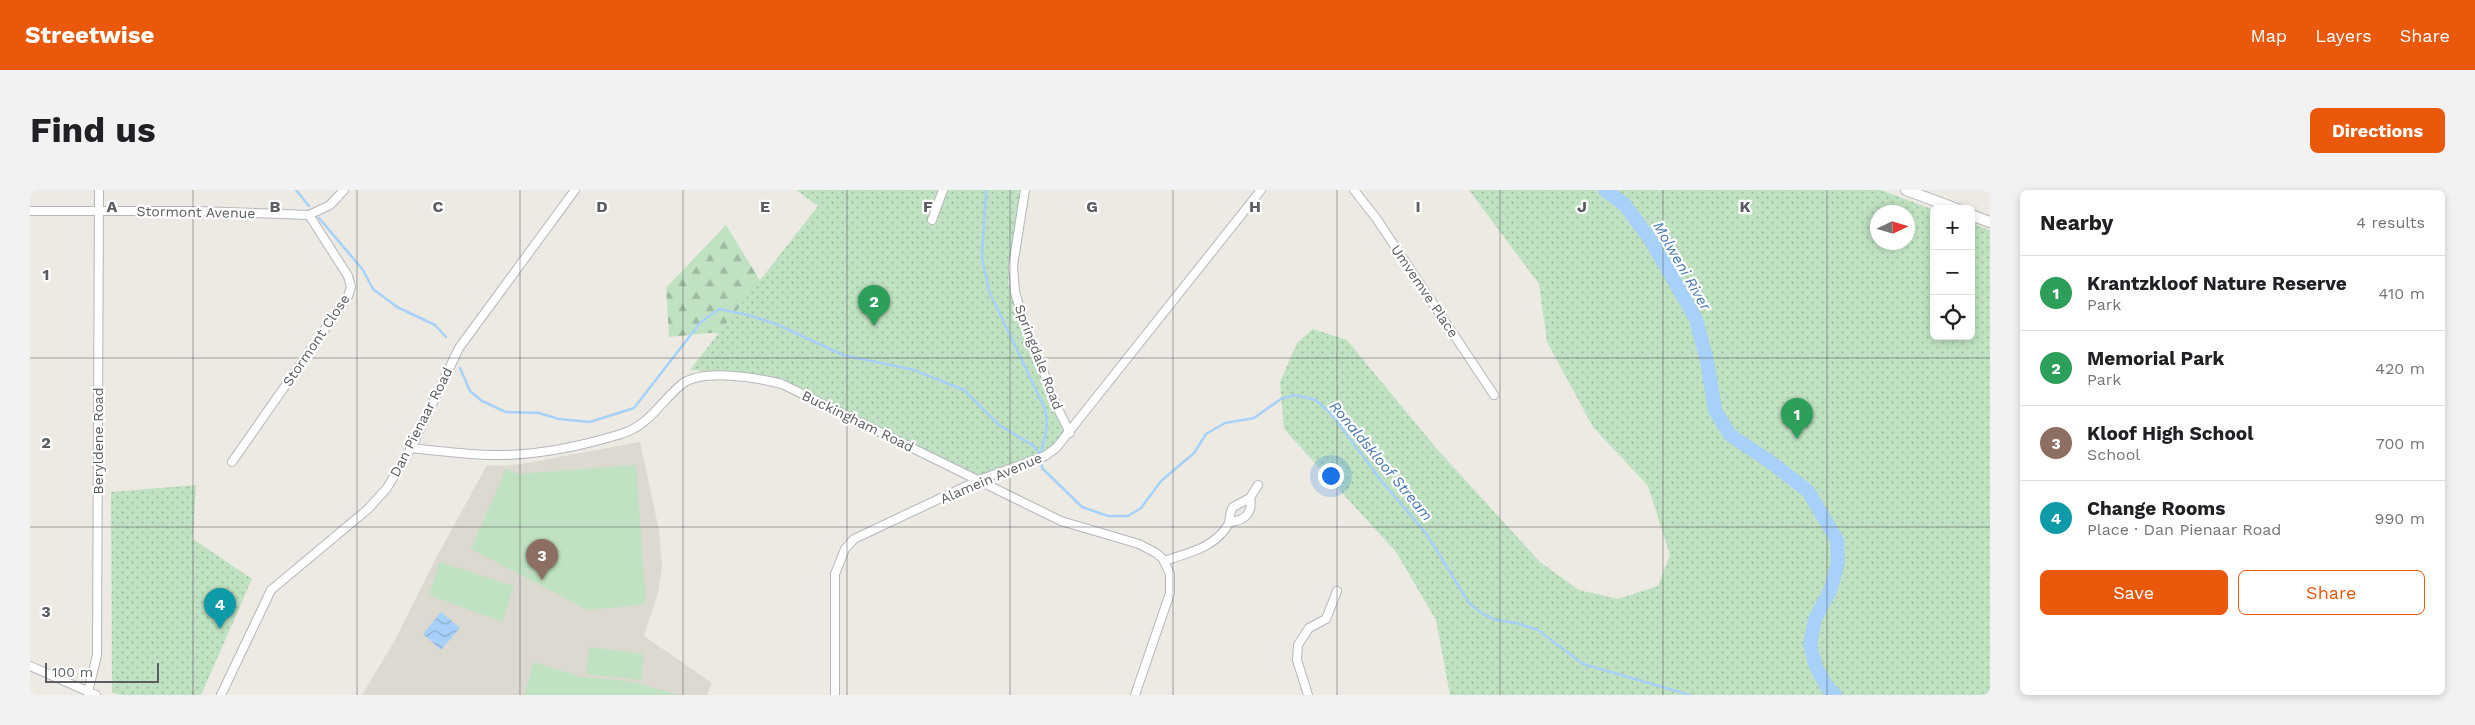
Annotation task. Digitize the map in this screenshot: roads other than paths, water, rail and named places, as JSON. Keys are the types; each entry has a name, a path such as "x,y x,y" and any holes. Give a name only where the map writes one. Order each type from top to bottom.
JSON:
{"main road":[{"path":"1906,190 1945,205"},
{"path":"1975,216 1990,222"}],"street":[{"name":"Beryldene Road","path":"92,693 97,655 100,190"},
{"name":"Stormont Avenue","path":"30,211 198,211 309,215 330,205 344,190"},
{"name":"Dan Pienaar Road","path":"223,693 271,590 374,504 387,488 411,448 459,348 575,190"},
{"path":"932,220 943,190"},
{"name":"Springdale Road","path":"1025,190 1013,266 1016,292 1024,322 1058,410 1070,433"},
{"name":"Alamein Avenue","path":"835,695 835,574 845,549 854,539 979,480 1041,457 1070,433 1261,190"},
{"name":"Umvemve Place","path":"1354,190 1376,218 1494,395"},
{"name":"Stormont Close","path":"232,462 348,296 351,286 348,276 309,215"},
{"name":"Buckingham Road","path":"411,448 508,455 544,451 621,434 646,421 683,384 697,377 716,376 759,379 782,384 1074,526 1149,548 1164,561"},
{"path":"1135,695 1170,593 1171,579 1164,561 1202,548 1223,531 1229,522 1233,507 1250,498 1258,486"},
{"path":"1229,522 1240,520 1248,514 1252,505 1250,498"},
{"path":"1308,695 1297,660 1298,645 1309,628 1326,619 1337,591"},
{"path":"30,666 92,693"}],"water":[{"path":"441,612 460,628 441,650 423,634"}],"waterway":[{"name":"Ronaldskloof Stream","path":"296,190 309,206"},
{"path":"986,190 982,258 989,291 1045,409 1046,429 1041,456"},
{"name":"Molweni River","path":"1605,190 1624,204 1650,239 1696,319 1707,361 1715,410 1730,435 1769,461 1808,491 1837,540 1838,563 1830,591 1815,619 1810,645 1816,667 1827,687 1835,695"},
{"name":"Ronaldskloof Stream","path":"319,218 363,270 373,289 397,307 435,325 446,337"},
{"name":"Ronaldskloof Stream","path":"460,368 470,391 482,401 506,412 539,413 559,419 590,422 634,408 700,323 719,309 748,315 776,324 843,355 914,370 964,390 999,425 1034,446 1041,456 1042,468 1082,507 1108,516 1128,516 1141,508 1161,481 1194,453 1206,434 1225,423 1254,418 1281,399 1295,395 1316,400 1332,415 1383,483 1426,533 1469,603 1483,614 1496,620 1516,623 1538,630 1583,664 1690,695"}],"place":[{"name":"Memorial Park","path":"874,326"},
{"name":"Krantzkloof Nature Reserve","path":"1797,439"},
{"name":"Kloof High School","path":"542,580"},
{"name":"Change Rooms","path":"220,629"}]}
